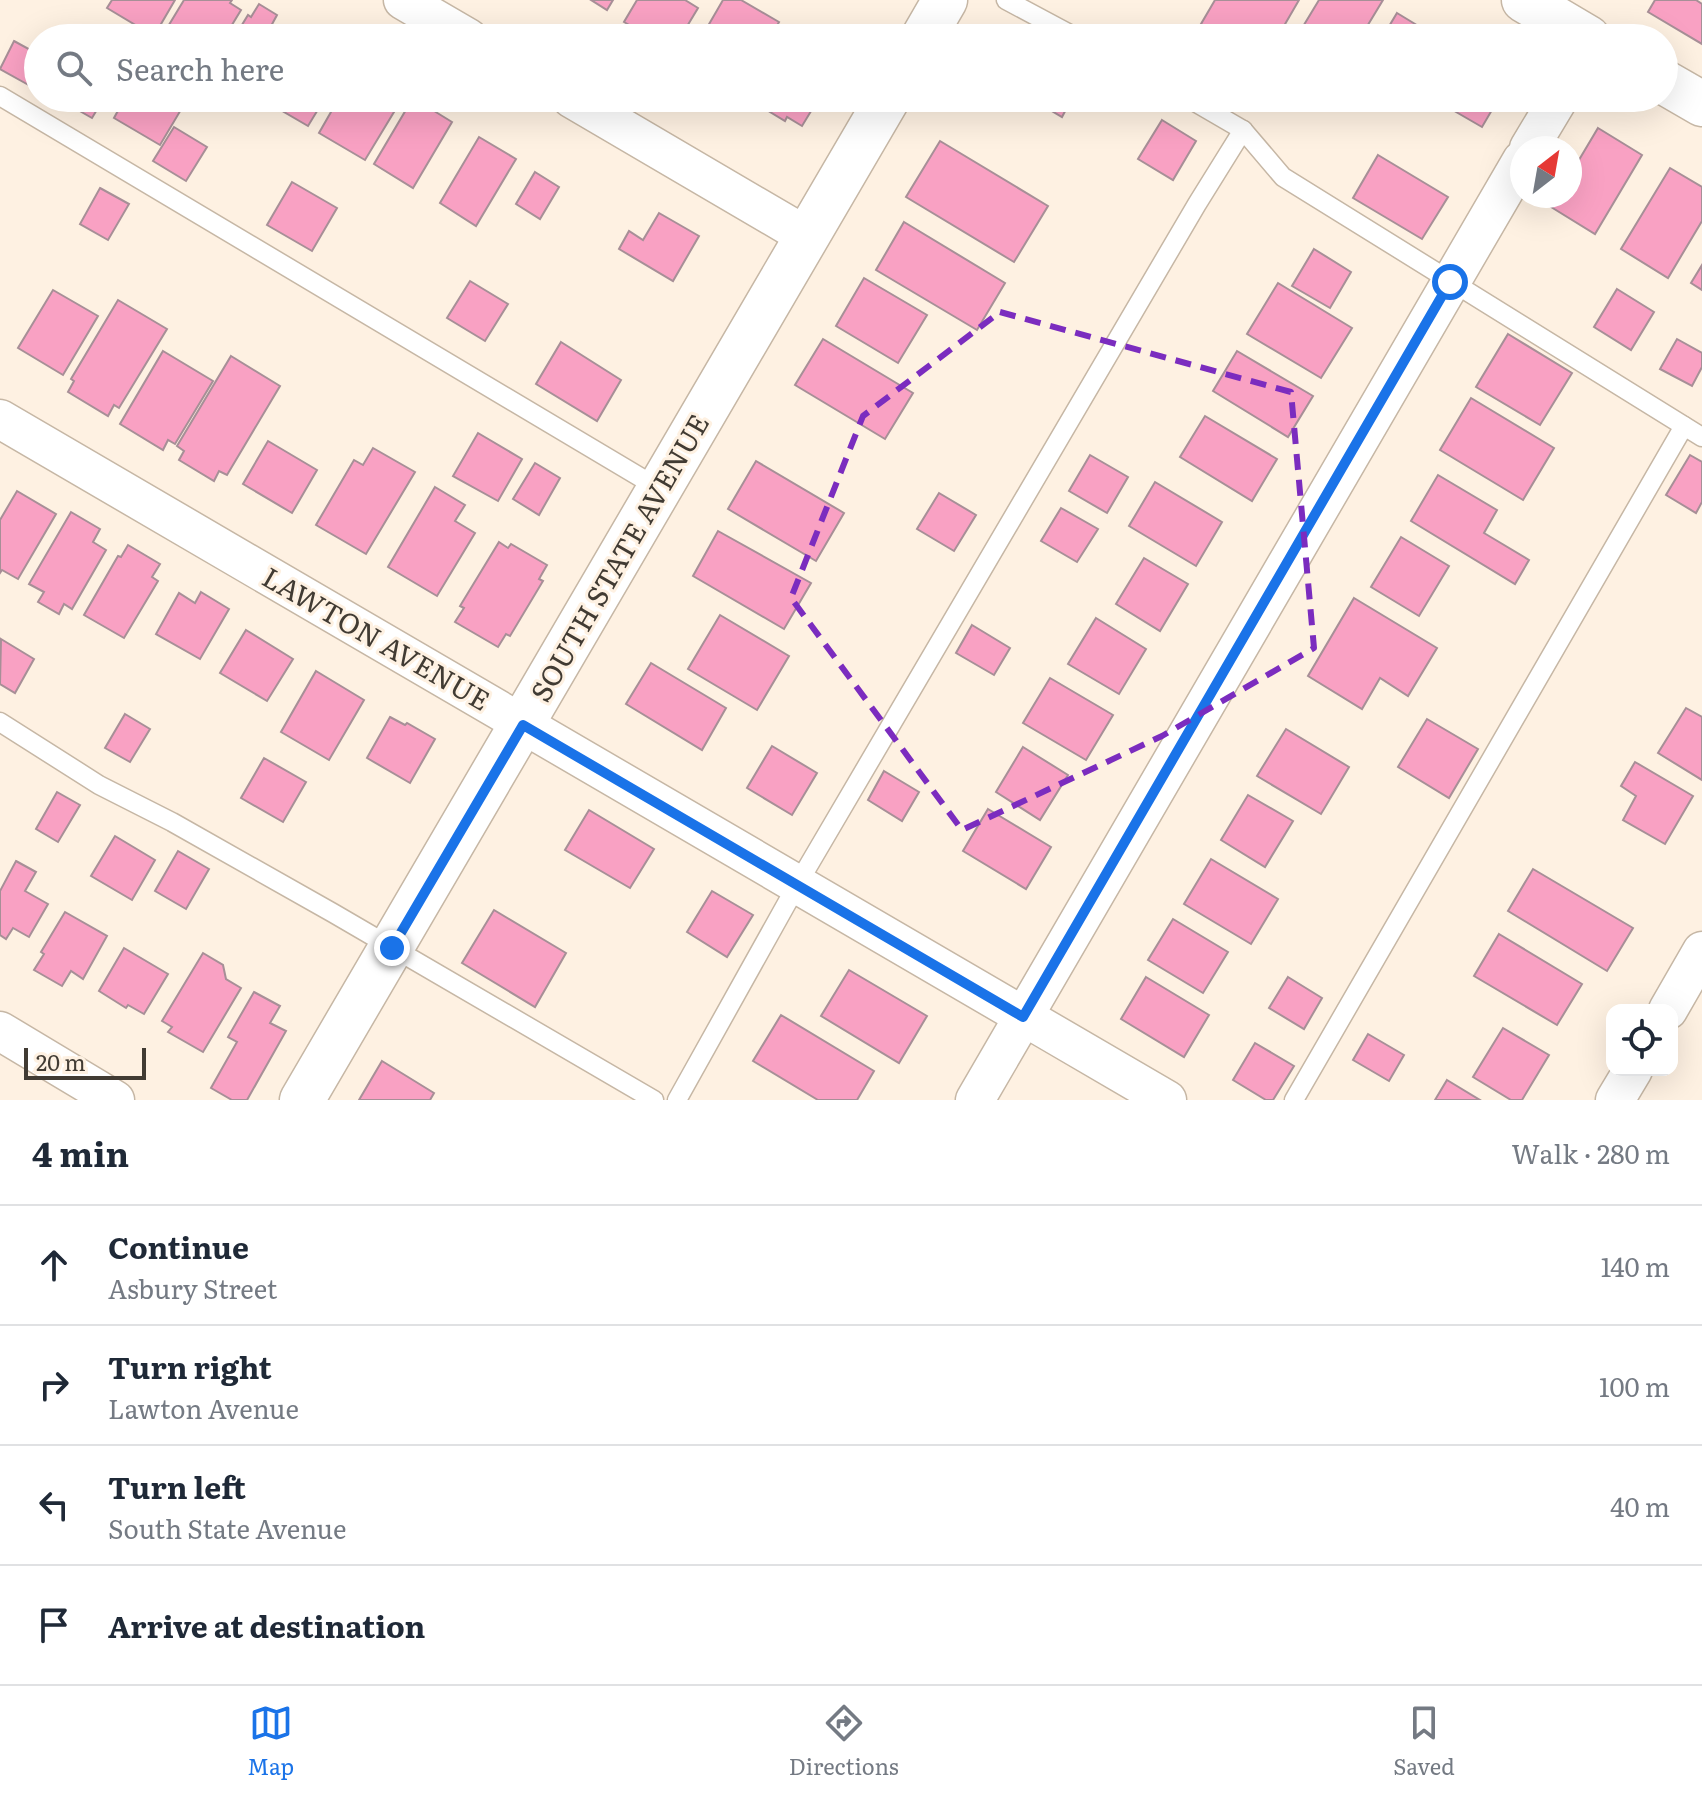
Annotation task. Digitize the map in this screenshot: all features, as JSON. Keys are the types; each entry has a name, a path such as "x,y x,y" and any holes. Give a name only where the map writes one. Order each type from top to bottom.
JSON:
{"street":[{"path":"403,0 444,24"},
{"path":"931,24 945,0"},
{"path":"1524,0 1572,24"},
{"path":"1678,90 1702,104"},
{"path":"595,112 808,237"},
{"name":"SOUTH STATE AVENUE","path":"302,1100 880,112"},
{"path":"1536,136 1551,112"},
{"path":"975,1100 1510,180"},
{"name":"LAWTON AVENUE","path":"0,419 1167,1100"},
{"path":"1671,1004 1702,951"},
{"path":"0,1031 115,1100"},
{"path":"1615,1100 1629,1076"}],"lane":[{"path":"1006,0 1051,24"},
{"path":"0,96 24,110"},
{"path":"27,112 660,489"},
{"path":"1212,112 1243,130 1283,177 1702,437"},
{"path":"677,1100 797,885 1243,130"},
{"path":"1294,1100 1684,426"},
{"path":"0,722 99,785 172,822 654,1100"}],"highlighted area":[{"path":"1000,312 1291,392 1314,648 1162,736 962,830 791,598 863,416"}],"building":[{"path":"112,0 175,0 161,24 134,24 107,8"},
{"path":"184,0 232,0 230,3 241,10 232,24 169,24"},
{"path":"591,0 613,0 607,10"},
{"path":"637,0 685,0 698,8 688,24 624,22"},
{"path":"723,0 741,0 779,22 778,24 709,24"},
{"path":"1215,0 1299,0 1285,24 1201,24"},
{"path":"1319,0 1383,0 1368,24 1304,24"},
{"path":"1655,0 1696,0 1702,4 1702,44 1678,30 1678,24 1668,24 1648,12"},
{"path":"259,4 277,15 272,24 243,24 248,15 251,17"},
{"path":"1397,13 1415,24 1390,24"},
{"path":"14,41 24,46 24,82 0,69"},
{"path":"82,112 96,112 92,118"},
{"path":"117,112 180,112 160,145 114,118"},
{"path":"284,112 316,112 308,126"},
{"path":"331,112 394,112 365,160 319,133"},
{"path":"405,112 436,112 452,122 413,188 374,164"},
{"path":"770,112 810,112 802,126 787,117 785,121"},
{"path":"1456,112 1491,112 1482,127"},
{"path":"1162,120 1196,141 1173,180 1138,159"},
{"path":"174,127 207,147 186,181 153,161"},
{"path":"1598,128 1642,155 1595,234 1553,208 1582,208 1582,155"},
{"path":"479,137 516,159 476,226 440,203"},
{"path":"940,141 1048,206 1014,262 906,197"},
{"path":"1378,155 1448,197 1422,239 1353,198"},
{"path":"1670,168 1702,187 1702,221 1668,278 1621,249"},
{"path":"535,172 559,187 540,219 516,204"},
{"path":"292,182 337,208 312,251 267,225"},
{"path":"100,188 129,204 108,240 80,224"},
{"path":"659,213 699,236 673,281 619,249 629,231 643,240"},
{"path":"904,222 1005,283 977,330 876,270"},
{"path":"1314,249 1351,272 1330,308 1292,286"},
{"path":"1702,265 1702,290 1691,283"},
{"path":"864,278 927,315 898,363 836,326"},
{"path":"470,281 508,304 485,341 447,318"},
{"path":"1278,283 1352,328 1321,378 1247,334"},
{"path":"1617,289 1654,312 1631,350 1594,327"},
{"path":"53,290 98,316 63,375 18,348"},
{"path":"118,300 167,329 119,408 114,405 108,416 68,392 74,381 71,379"},
{"path":"1508,334 1572,373 1540,425 1476,387"},
{"path":"823,339 913,393 885,439 795,385"},
{"path":"1677,339 1702,353 1702,367 1692,386 1660,369"},
{"path":"561,342 621,380 597,421 536,384"},
{"path":"163,351 213,381 175,444 168,440 163,450 120,424"},
{"path":"1237,351 1313,396 1288,437 1213,391"},
{"path":"231,356 280,386 227,475 219,471 214,481 179,460 184,451 177,446"},
{"path":"1471,398 1554,448 1523,500 1440,450"},
{"path":"1205,416 1277,459 1252,501 1180,457"},
{"path":"478,433 522,459 498,501 453,476"},
{"path":"268,441 317,470 292,513 243,484"},
{"path":"373,448 415,472 366,554 316,525 354,460 363,465"},
{"path":"1090,455 1128,477 1107,513 1069,491"},
{"path":"1690,455 1702,462 1702,502 1696,513 1666,495"},
{"path":"756,461 844,513 816,561 728,509"},
{"path":"535,463 560,478 539,515 513,499"},
{"path":"1438,475 1497,510 1484,533 1529,560 1515,584 1411,521"},
{"path":"1155,482 1222,522 1196,566 1129,526"},
{"path":"435,487 465,505 455,521 475,533 437,596 388,567"},
{"path":"17,491 56,514 18,579 2,570 0,573 0,520"},
{"path":"939,493 976,515 954,551 917,529"},
{"path":"1061,508 1098,529 1077,562 1041,541"},
{"path":"71,512 100,529 93,542 106,550 72,609 64,604 59,614 38,602 44,592 29,584"},
{"path":"718,531 811,583 784,629 693,576"},
{"path":"1401,537 1449,566 1419,616 1371,587"},
{"path":"499,542 508,548 511,544 547,565 539,579 543,581 510,636 506,634 498,647 455,622 464,608 460,606"},
{"path":"128,545 160,564 152,577 158,581 124,638 84,615 118,556 121,557"},
{"path":"1144,558 1188,584 1160,631 1116,604"},
{"path":"201,592 229,609 200,659 156,634 179,593 195,603"},
{"path":"1354,598 1437,648 1408,696 1380,678 1362,709 1308,676"},
{"path":"720,615 789,656 757,710 688,669"},
{"path":"1096,618 1146,649 1119,694 1068,664"},
{"path":"972,625 1010,648 994,675 956,653"},
{"path":"246,630 293,659 267,701 220,673"},
{"path":"1,639 34,659 15,693 0,684"},
{"path":"651,663 726,708 702,750 626,704"},
{"path":"316,671 364,700 329,760 281,732"},
{"path":"1050,678 1113,715 1086,760 1023,723"},
{"path":"1686,708 1702,717 1702,780 1658,753"},
{"path":"125,714 150,729 130,762 105,748"},
{"path":"390,717 435,739 410,783 367,758"},
{"path":"1427,719 1478,749 1449,798 1398,767"},
{"path":"1286,729 1349,767 1321,814 1257,776"},
{"path":"772,746 817,773 792,815 747,788"},
{"path":"1023,747 1068,775 1040,820 996,792"},
{"path":"264,758 306,782 283,822 241,798"},
{"path":"1635,762 1693,796 1665,844 1623,820 1636,796 1621,786"},
{"path":"884,771 919,792 902,821 868,800"},
{"path":"57,792 80,805 58,842 36,829"},
{"path":"1248,795 1293,821 1265,867 1221,840"},
{"path":"988,809 1051,847 1026,889 963,851"},
{"path":"589,810 654,849 630,888 565,850"},
{"path":"115,836 155,860 132,900 91,876"},
{"path":"178,851 209,869 186,909 155,891"},
{"path":"1211,859 1278,899 1251,944 1184,904"},
{"path":"16,861 36,872 25,891 48,904 29,937 13,928 6,939 0,935 0,891"},
{"path":"1533,869 1633,928 1607,971 1508,911"},
{"path":"712,891 753,915 727,957 687,932"},
{"path":"494,910 566,953 535,1007 462,963"},
{"path":"65,912 107,936 83,979 71,971 62,986 34,970"},
{"path":"1173,919 1228,952 1203,993 1148,960"},
{"path":"1499,934 1582,984 1557,1025 1474,976"},
{"path":"124,948 168,974 144,1014 128,1005 126,1008 99,991"},
{"path":"203,953 223,965 226,979 241,988 203,1052 168,1032 172,1027 162,1021"},
{"path":"849,970 927,1016 899,1063 821,1016"},
{"path":"1146,977 1209,1015 1184,1057 1121,1019"},
{"path":"1288,977 1322,998 1304,1029 1269,1008"},
{"path":"254,992 280,1006 270,1023 286,1031 247,1100 232,1100 211,1088 237,1042 228,1037"},
{"path":"781,1015 874,1071 857,1100 818,1100 753,1061"},
{"path":"1503,1028 1549,1055 1522,1100 1511,1100 1473,1077"},
{"path":"1368,1034 1404,1055 1389,1081 1353,1060"},
{"path":"1255,1043 1294,1066 1273,1100 1266,1100 1233,1080"},
{"path":"382,1061 434,1093 430,1100 359,1100"},
{"path":"1447,1080 1480,1100 1435,1100"}],"route":[{"path":"392,948 523,725 1023,1017 1450,282"}]}
